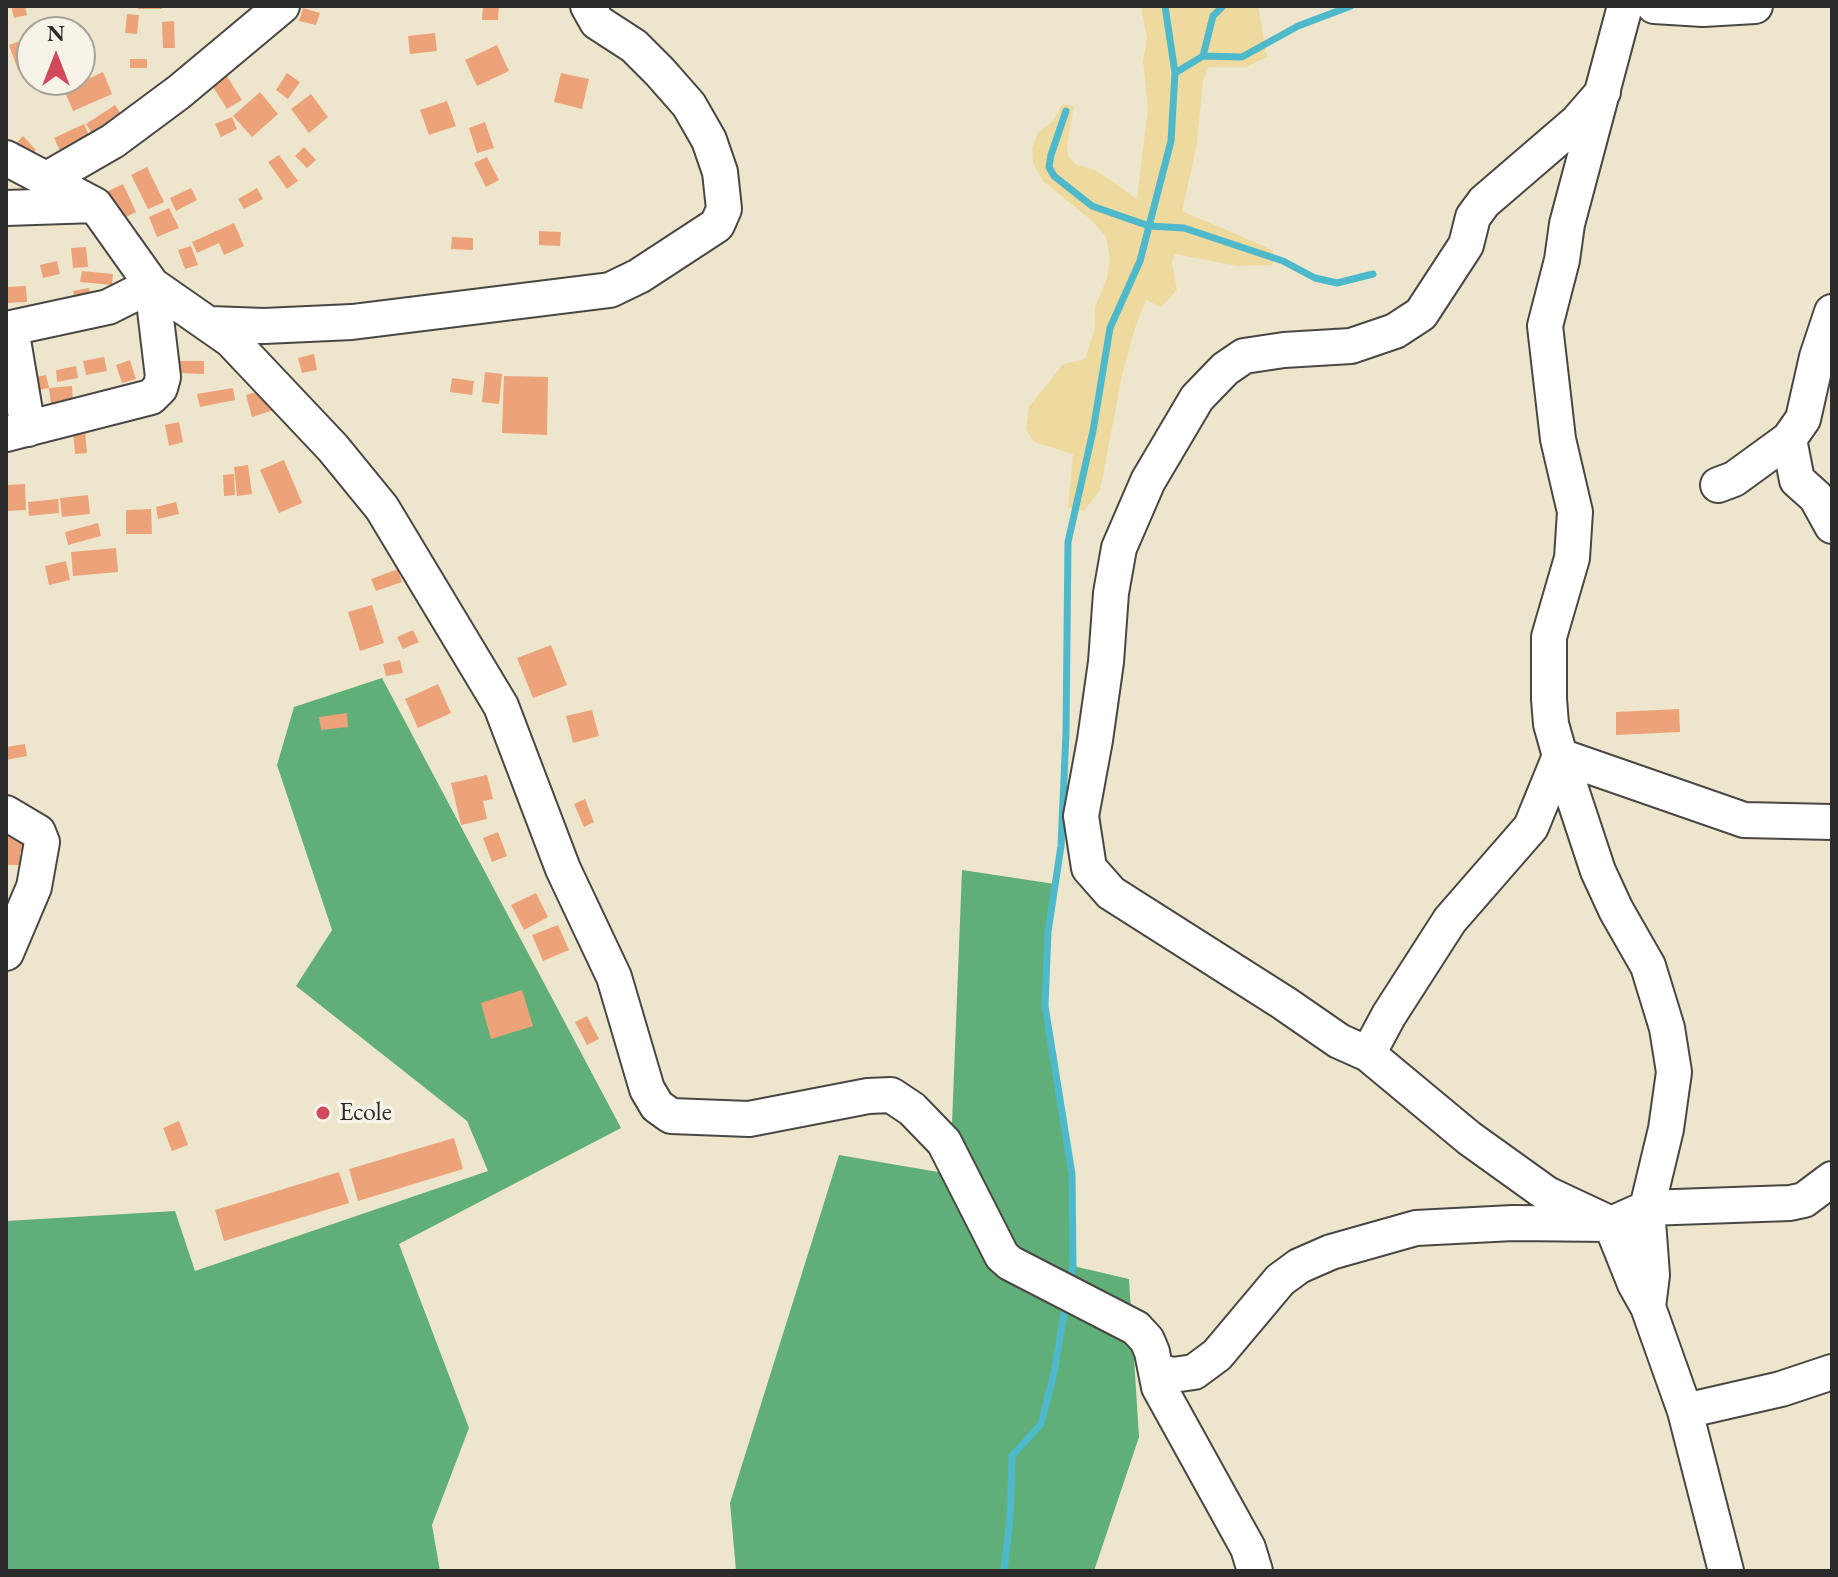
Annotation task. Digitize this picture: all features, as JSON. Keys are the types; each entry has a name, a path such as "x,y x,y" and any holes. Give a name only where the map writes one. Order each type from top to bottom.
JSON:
{"street":[{"path":"47,179 124,133 179,92 282,6"},
{"path":"210,324 264,326 352,322 610,290 639,276 717,225 724,209 720,172 709,140 689,105 634,46 597,22 588,6"},
{"path":"1625,6 1567,224 1562,260 1545,326 1558,439 1575,512 1572,558 1549,637 1551,724 1560,756 1598,871 1648,966 1667,1028 1674,1072 1666,1129 1647,1208 1652,1275 1648,1307"},
{"path":"1654,6 1703,9 1755,6"},
{"path":"1603,92 1577,122 1484,202 1473,217 1466,245 1421,314 1395,331 1351,346 1244,356 1225,369 1197,398 1148,481 1119,548 1095,740 1081,816 1089,868 1111,893 1339,1041 1368,1054 1469,1138 1547,1194 1611,1224 1635,1284 1648,1307 1685,1411 1726,1571"},
{"path":"6,158 95,205 152,285 231,340 333,448 382,508 501,706 563,869 614,977 647,1089 657,1106 671,1116 749,1119 868,1096 891,1095 912,1109 944,1142 1002,1256 1035,1277 1136,1328 1147,1340 1159,1387 1248,1548 1255,1571"},
{"path":"6,208 95,205"},
{"path":"152,285 163,377 160,388 151,397 17,432 9,328 108,307 152,285"},
{"path":"1718,485 1734,479 1789,439 1803,419 1817,357 1832,312"},
{"path":"1789,439 1797,480 1816,497 1832,526"},
{"path":"1560,756 1744,820 1832,822"},
{"path":"1368,1054 1389,1015 1450,920 1531,827 1560,756"},
{"path":"6,813 38,832 42,842 34,887 6,953"},
{"path":"1157,1371 1173,1375 1194,1372 1217,1355 1280,1280 1299,1266 1331,1252 1416,1228 1513,1223 1611,1224 1647,1208 1790,1203 1804,1200 1832,1179"},
{"path":"1685,1411 1781,1389 1832,1372"}],"green space":[{"path":"382,678 621,1128 399,1244 469,1428 432,1525 440,1571 6,1571 6,1221 175,1211 195,1271 488,1171 467,1121 296,986 332,930 277,765 294,707"},
{"path":"962,870 1055,884 1048,932 1045,1006 1072,1174 1073,1266 1129,1279 1139,1437 1094,1571 736,1571 730,1503 839,1155 950,1174"}],"sand":[{"path":"1141,6 1258,6 1267,57 1246,67 1209,67 1203,79 1197,144 1182,211 1273,250 1273,265 1237,266 1175,254 1172,262 1177,290 1161,307 1146,300 1123,371 1100,490 1084,511 1068,508 1073,454 1034,442 1026,429 1029,407 1063,364 1085,359 1095,328 1095,307 1107,278 1110,258 1106,237 1091,220 1043,181 1033,163 1032,148 1038,133 1052,122 1063,104 1074,106 1068,156 1075,164 1097,171 1137,199 1148,108 1143,61 1147,38"}],"building":[{"path":"11,6 25,6 27,15 14,18"},
{"path":"138,6 162,6 162,9 138,9"},
{"path":"483,6 499,6 498,20 482,20"},
{"path":"303,8 320,13 316,25 299,21"},
{"path":"127,14 139,15 137,34 125,33"},
{"path":"174,21 175,48 163,48 162,22"},
{"path":"435,33 437,51 410,54 408,36"},
{"path":"16,43 16,64 9,45"},
{"path":"497,45 509,71 477,86 465,60"},
{"path":"130,59 147,59 147,68 130,68"},
{"path":"223,70 242,100 227,109 208,79"},
{"path":"103,72 112,94 73,111 67,96 96,96 96,75"},
{"path":"287,73 300,82 288,99 276,90"},
{"path":"561,73 589,79 582,109 554,102"},
{"path":"260,92 278,114 252,137 233,116"},
{"path":"311,94 328,117 309,133 291,109"},
{"path":"447,101 456,126 429,135 420,110"},
{"path":"115,105 133,131 103,150 86,124"},
{"path":"232,117 237,129 221,137 215,124"},
{"path":"485,122 494,148 477,153 469,128"},
{"path":"84,124 98,154 68,168 54,138"},
{"path":"23,136 36,150 22,164 9,151"},
{"path":"304,147 316,160 307,168 295,156"},
{"path":"279,155 298,181 287,189 268,162"},
{"path":"487,157 499,180 486,187 474,163"},
{"path":"147,167 164,202 148,209 131,175"},
{"path":"123,184 136,212 114,223 100,195"},
{"path":"191,188 197,200 176,211 170,198"},
{"path":"257,188 263,199 244,209 238,199"},
{"path":"169,208 179,228 157,237 149,217"},
{"path":"234,223 244,246 224,255 219,243 197,253 192,242"},
{"path":"539,231 561,232 560,246 539,245"},
{"path":"452,237 473,238 473,250 451,249"},
{"path":"191,246 198,265 185,269 178,250"},
{"path":"86,247 88,267 73,268 71,248"},
{"path":"57,261 60,274 43,278 40,265"},
{"path":"82,271 113,274 112,285 80,282"},
{"path":"26,286 27,302 6,303 6,287"},
{"path":"89,288 91,299 75,302 73,291"},
{"path":"314,354 317,370 302,373 298,358"},
{"path":"104,357 107,371 86,375 83,361"},
{"path":"130,360 136,379 122,383 116,365"},
{"path":"179,361 204,361 204,374 179,373"},
{"path":"76,366 78,378 57,382 56,370"},
{"path":"485,372 502,374 499,404 482,402"},
{"path":"46,375 49,388 27,392 25,379"},
{"path":"504,376 548,377 547,435 502,433"},
{"path":"452,378 474,381 472,395 450,392"},
{"path":"279,385 286,406 252,417 246,395"},
{"path":"72,386 73,404 51,405 49,388"},
{"path":"233,388 235,400 200,407 197,394"},
{"path":"179,422 183,442 169,446 165,425"},
{"path":"85,430 87,453 75,454 73,431"},
{"path":"284,460 302,503 279,513 260,470"},
{"path":"248,465 252,494 237,496 234,467"},
{"path":"234,474 235,495 224,496 223,475"},
{"path":"25,484 26,510 6,511 6,485"},
{"path":"88,495 90,514 62,517 60,498"},
{"path":"58,499 59,513 29,516 28,502"},
{"path":"176,502 179,514 158,519 156,507"},
{"path":"151,509 152,534 126,534 126,510"},
{"path":"98,523 101,536 68,545 65,532"},
{"path":"116,548 118,572 73,576 71,552"},
{"path":"66,561 70,580 49,585 45,566"},
{"path":"398,569 402,582 376,591 371,579"},
{"path":"372,605 384,643 360,651 348,612"},
{"path":"413,630 419,642 403,649 397,637"},
{"path":"551,645 567,685 533,698 517,658"},
{"path":"400,660 403,673 386,676 383,664"},
{"path":"438,684 451,713 418,728 405,699"},
{"path":"1679,709 1680,732 1616,735 1616,712"},
{"path":"592,710 599,736 573,743 566,716"},
{"path":"347,713 348,727 321,730 319,717"},
{"path":"25,744 27,756 6,760 6,747"},
{"path":"487,775 493,799 483,801 487,819 461,825 451,783"},
{"path":"585,799 594,822 584,827 574,804"},
{"path":"498,832 507,856 492,862 483,838"},
{"path":"36,836 36,852 20,852 20,865 6,865 6,837"},
{"path":"536,893 548,917 524,930 511,905"},
{"path":"558,925 569,950 543,961 532,935"},
{"path":"522,990 533,1026 491,1039 481,1003"},
{"path":"587,1016 599,1039 587,1045 575,1022"},
{"path":"179,1121 188,1145 172,1151 163,1128"},
{"path":"454,1138 463,1169 358,1201 349,1169"},
{"path":"339,1172 349,1203 224,1241 215,1210"}],"waterway":[{"path":"1069,1285 1073,1266 1072,1174 1045,1006 1048,932 1061,846 1068,542 1093,431 1110,328 1140,261 1171,141 1175,73 1165,6"},
{"path":"1175,73 1203,56 1213,16 1223,6"},
{"path":"1203,56 1242,57 1298,26 1351,6"},
{"path":"1066,111 1049,167 1054,176 1092,206 1149,226 1184,228 1283,261 1315,278 1337,283 1373,274"},
{"path":"1004,1571 1012,1456 1041,1424 1054,1373 1066,1301"}],"place":[{"name":"Ecole","path":"323,1113"}]}
